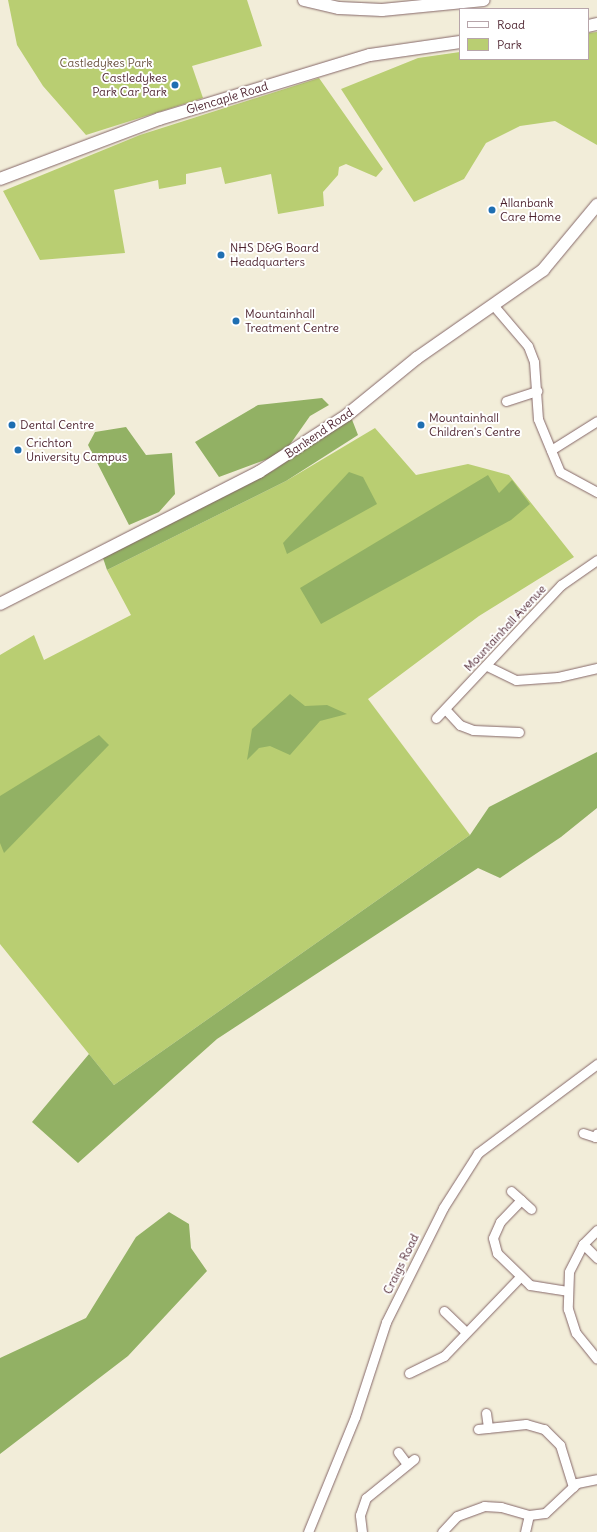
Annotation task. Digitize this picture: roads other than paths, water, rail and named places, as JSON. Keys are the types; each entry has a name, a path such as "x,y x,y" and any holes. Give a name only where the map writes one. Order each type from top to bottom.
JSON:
{"street":[{"path":"304,0 339,8 382,10 484,0"},
{"name":"Glencaple Road","path":"0,179 159,119 370,55 459,42"},
{"name":"Bankend Road","path":"0,604 259,472 347,415 417,358 494,306 557,258 597,205"},
{"path":"494,306 528,346 534,362 538,419 560,472 597,492"},
{"path":"506,401 537,391"},
{"path":"550,450 597,422"},
{"name":"Mountainhall Avenue","path":"436,718 487,666 561,585 597,560"},
{"path":"487,666 516,680 558,677 597,668"},
{"path":"445,709 460,725 473,730 519,732"},
{"name":"Craigs Road","path":"308,1532 355,1417 386,1322 443,1208 478,1153 597,1064"},
{"path":"583,1133 595,1137 597,1133"},
{"path":"511,1191 531,1209"},
{"path":"521,1200 500,1222 493,1238 497,1253 520,1277 539,1289 566,1291"},
{"path":"597,1230 583,1244 569,1272 566,1291 568,1309 576,1333 597,1359"},
{"path":"583,1244 597,1258"},
{"path":"409,1373 432,1365 520,1277"},
{"path":"444,1311 466,1332"},
{"path":"486,1413 483,1428 526,1424 549,1432 562,1449 573,1487"},
{"path":"362,1532 360,1515 366,1498 410,1461 398,1452"},
{"path":"442,1532 457,1516 477,1508 501,1507 529,1515 551,1510 573,1487 597,1479"},
{"path":"525,1532 529,1515"}],"place":[{"name":"Castledykes Park Car Park","path":"175,85"},
{"name":"Allanbank Care Home","path":"492,210"},
{"name":"NHS D&G Board Headquarters","path":"221,255"},
{"name":"Mountainhall Treatment Centre","path":"236,321"},
{"name":"Dental Centre","path":"12,425"},
{"name":"Mountainhall Children's Centre","path":"421,425"},
{"name":"Crichton University Campus","path":"18,450"}],"park label":[{"name":"Castledykes Park","path":"106,63"}]}
